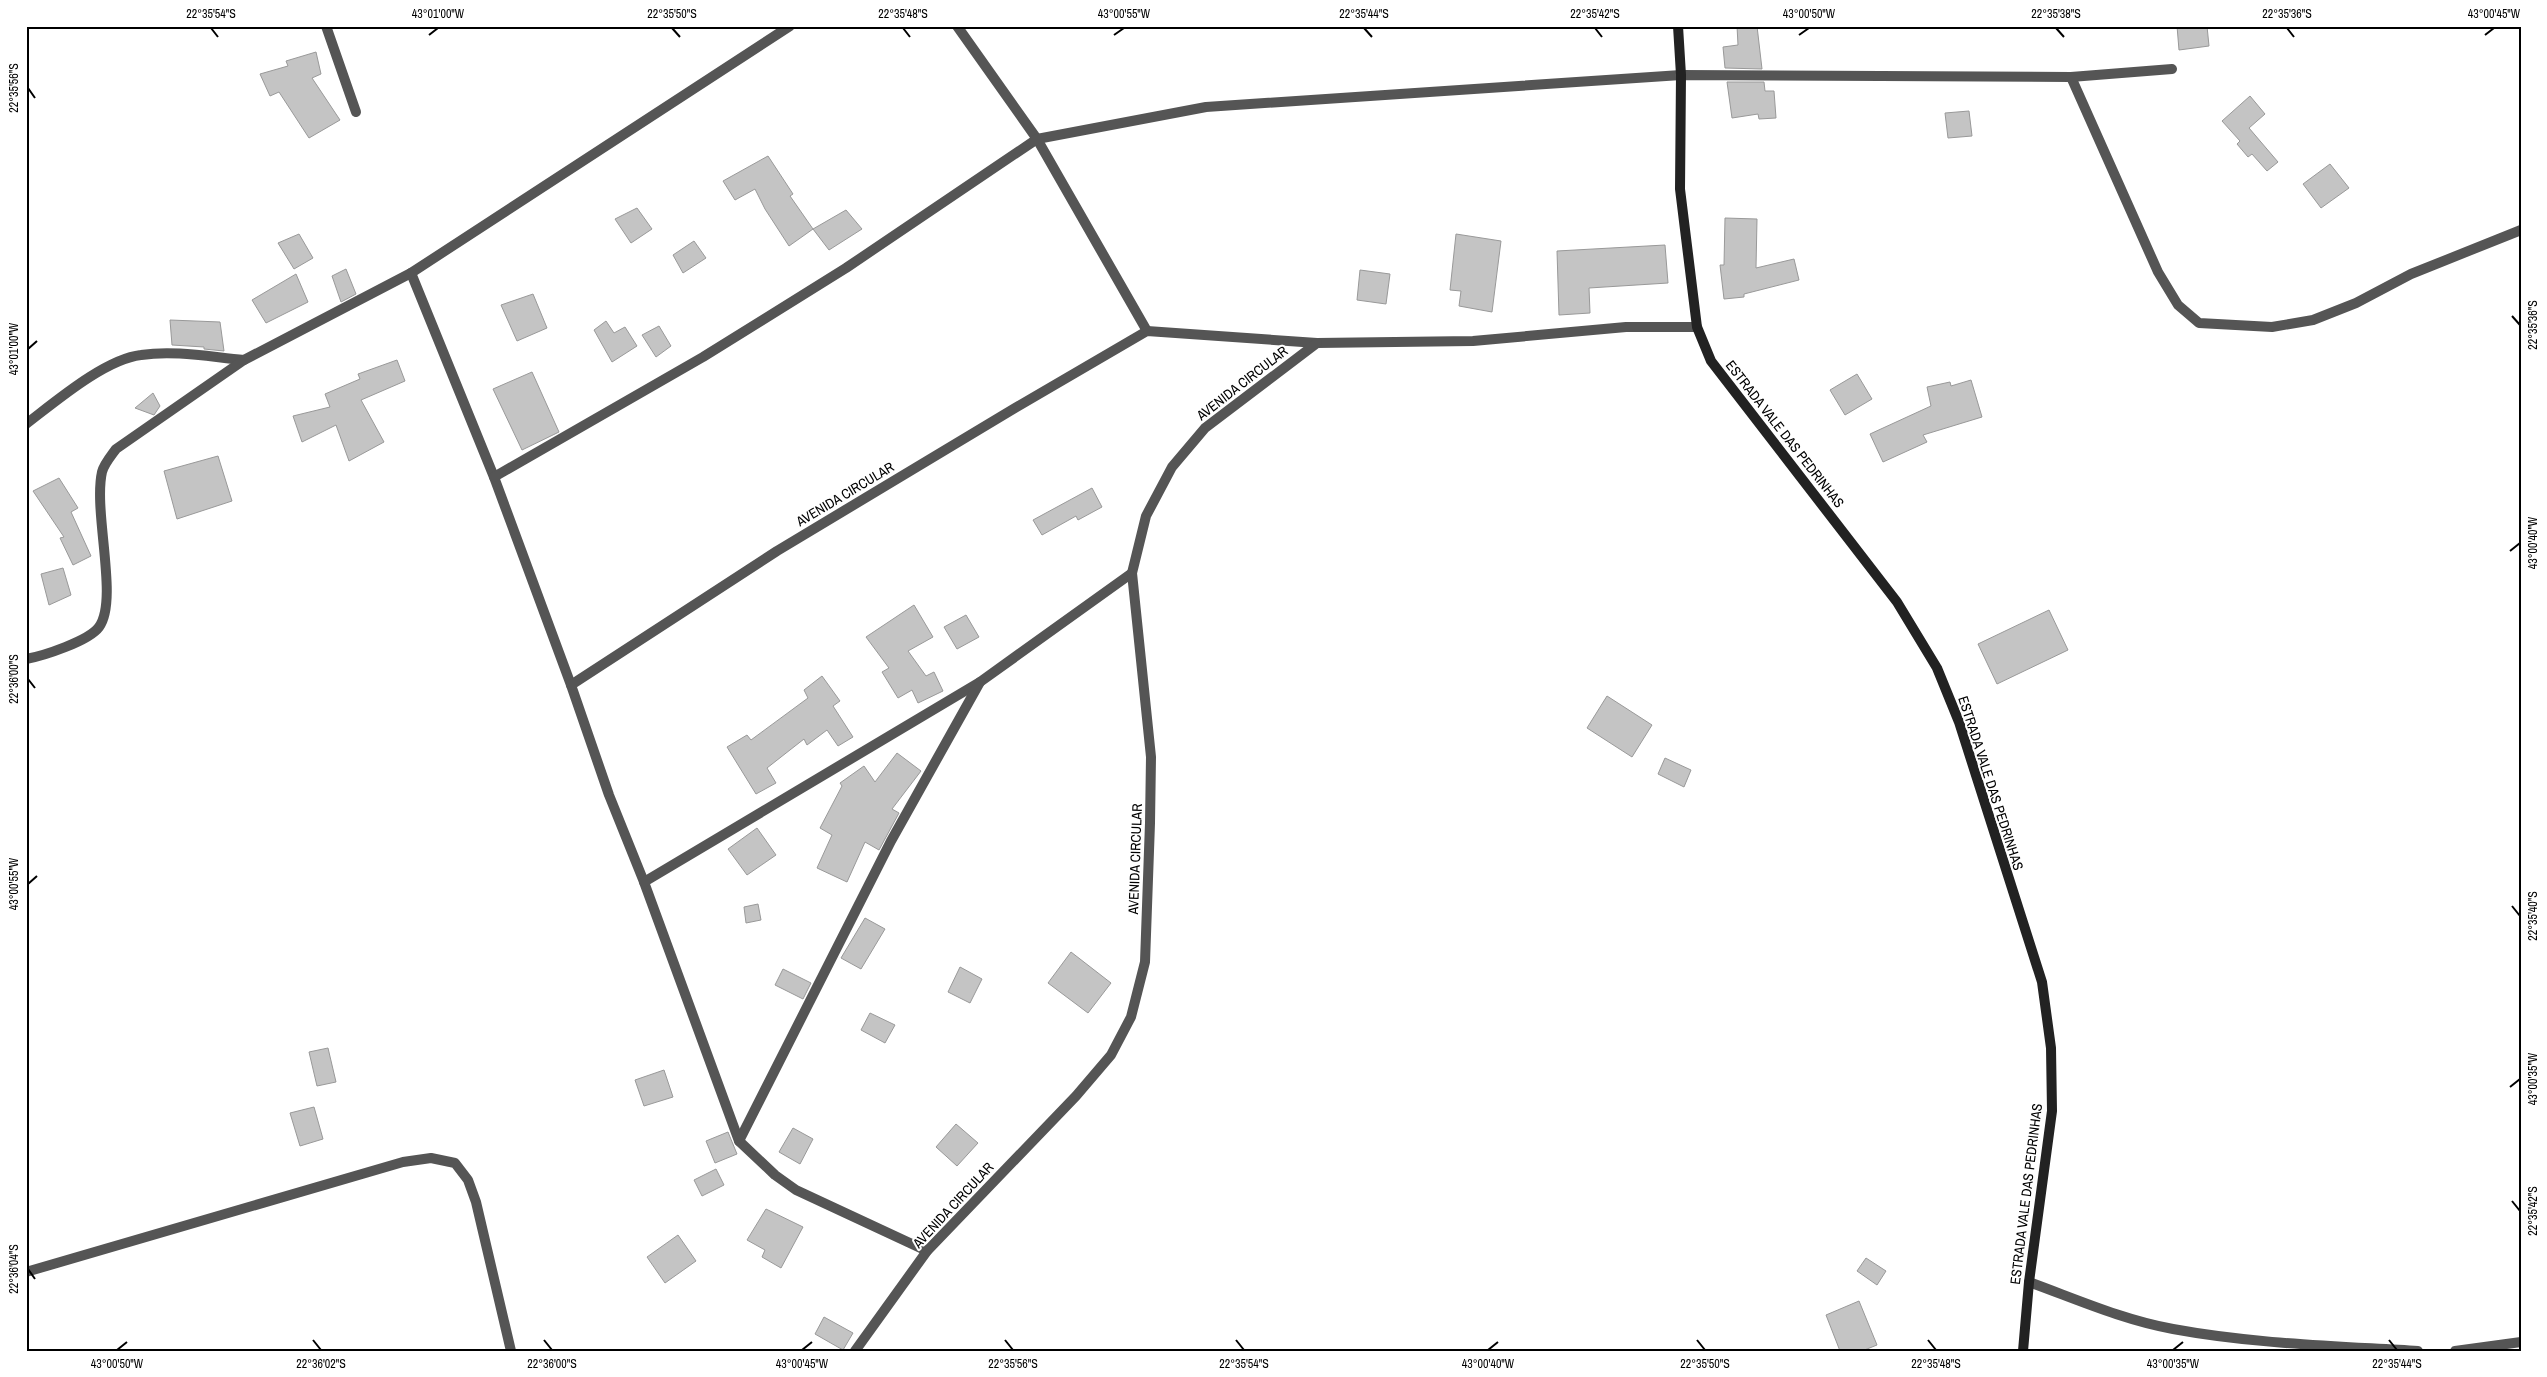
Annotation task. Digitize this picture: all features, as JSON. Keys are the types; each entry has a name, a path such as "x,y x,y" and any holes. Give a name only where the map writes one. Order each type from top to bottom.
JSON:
{"main road":[{"name":"ESTRADA VALE DAS PEDRINHAS","path":"1678,26 1681,75 1680,189 1697,327 1711,361 1897,602 1937,668 1959,722 2042,982 2051,1048 2052,1111 2029,1282 2023,1351"}],"street":[{"path":"326,26 356,112"},
{"path":"26,660 53,653 98,629 106,615 107,592 99,514 102,471 116,449 244,360 411,274 790,26"},
{"path":"957,26 1037,139 1148,331"},
{"path":"494,478 703,356 804,294 1037,139 1206,106 1681,75 2072,76 2172,70"},
{"path":"2072,76 2158,272 2178,304 2199,323 2272,327 2313,320 2356,303 2411,274 2521,230"},
{"path":"411,274 494,478 571,685 609,795 644,882 739,1141 775,1175 796,1190 927,1251"},
{"name":"AVENIDA CIRCULAR","path":"571,685 777,551 1015,408 1148,331 1317,343 1473,341 1626,327 1697,327"},
{"name":"AVENIDA CIRCULAR","path":"855,1351 927,1251 1076,1096 1111,1055 1131,1017 1145,962 1151,757 1132,573 1146,516 1172,467 1205,428 1317,343"},
{"path":"26,424 88,379 116,363 139,355 170,353 244,360"},
{"path":"644,882 980,682 1132,573"},
{"path":"739,1141 891,841 980,682"},
{"path":"26,1272 404,1162 431,1158 455,1163 468,1180 476,1202 511,1351"},
{"path":"2029,1282 2121,1316 2172,1329 2270,1342 2418,1351"},
{"path":"2455,1351 2521,1342"}],"building":[{"path":"1737,26 1757,26 1762,69 1725,68 1723,47 1738,45"},
{"path":"2177,26 2207,26 2209,46 2179,50"},
{"path":"316,52 321,74 312,78 340,120 309,138 279,92 270,96 260,74 288,66 286,61"},
{"path":"1727,82 1764,82 1765,91 1774,91 1776,118 1759,119 1758,114 1732,118"},
{"path":"2250,96 2265,114 2249,128 2278,162 2267,171 2252,154 2248,157 2237,144 2240,141 2222,121"},
{"path":"1969,111 1972,136 1948,138 1945,113"},
{"path":"768,156 793,194 790,196 813,229 789,246 765,209 755,189 735,200 723,181"},
{"path":"2330,164 2349,188 2321,208 2303,184"},
{"path":"637,208 652,229 631,243 615,219"},
{"path":"846,210 862,229 829,250 813,229"},
{"path":"1725,218 1757,219 1756,268 1794,259 1799,280 1744,294 1744,297 1724,299 1720,265 1724,265"},
{"path":"299,234 313,258 294,269 278,243"},
{"path":"1456,234 1501,241 1492,312 1459,306 1461,291 1450,290"},
{"path":"694,241 706,258 683,273 673,255"},
{"path":"1665,245 1668,283 1589,288 1590,313 1559,315 1557,251"},
{"path":"346,269 356,294 341,302 332,276"},
{"path":"1360,270 1390,274 1386,304 1357,300"},
{"path":"296,274 308,302 266,323 252,300"},
{"path":"533,294 547,328 517,341 501,305"},
{"path":"170,320 220,322 224,351 204,349 204,347 172,345"},
{"path":"606,321 614,333 625,327 637,346 612,362 594,330"},
{"path":"659,326 671,346 656,357 642,335"},
{"path":"397,360 405,381 361,400 384,442 349,461 336,425 302,442 293,416 330,407 325,394 360,379 358,374"},
{"path":"532,372 559,432 522,450 493,389"},
{"path":"1857,374 1872,399 1845,415 1830,390"},
{"path":"1971,380 1982,417 1923,435 1927,442 1883,462 1870,434 1931,406 1927,387 1950,382 1951,386"},
{"path":"153,393 160,406 154,415 135,408"},
{"path":"218,456 232,501 177,519 164,471"},
{"path":"59,478 78,508 71,512 91,556 73,565 60,538 64,537 33,491"},
{"path":"1092,488 1102,507 1078,520 1076,516 1042,535 1033,520"},
{"path":"63,568 71,595 49,605 41,574"},
{"path":"914,605 933,637 908,651 926,676 934,672 943,691 918,703 912,690 898,698 882,672 889,668 866,637"},
{"path":"2049,610 2068,650 1997,684 1978,644"},
{"path":"966,615 979,637 957,649 944,627"},
{"path":"822,676 840,701 833,706 853,737 838,746 827,730 807,745 804,739 767,768 776,783 756,794 727,747 747,735 751,740 808,698 804,690"},
{"path":"1607,696 1652,725 1632,757 1587,728"},
{"path":"897,753 921,771 892,809 899,813 879,850 865,842 847,882 817,868 832,835 820,828 842,786 840,783 864,766 875,782"},
{"path":"1665,758 1691,770 1684,787 1658,774"},
{"path":"757,828 776,855 747,875 728,849"},
{"path":"758,904 761,920 746,923 744,907"},
{"path":"865,918 885,929 861,969 841,958"},
{"path":"1071,952 1111,983 1088,1013 1048,983"},
{"path":"960,967 982,979 970,1003 948,992"},
{"path":"783,969 811,983 803,999 775,985"},
{"path":"870,1013 895,1025 885,1043 861,1030"},
{"path":"328,1048 336,1082 317,1086 309,1052"},
{"path":"664,1070 673,1097 644,1106 635,1080"},
{"path":"314,1107 323,1139 300,1146 290,1113"},
{"path":"956,1124 978,1143 957,1166 936,1147"},
{"path":"793,1128 813,1139 800,1164 779,1152"},
{"path":"728,1132 737,1154 715,1163 706,1141"},
{"path":"716,1169 724,1185 702,1196 694,1180"},
{"path":"766,1209 803,1227 781,1268 762,1257 765,1250 747,1240"},
{"path":"678,1235 696,1261 665,1283 647,1257"},
{"path":"1866,1258 1886,1271 1877,1285 1857,1271"},
{"path":"1859,1301 1877,1345 1862,1351 1840,1351 1826,1315"},
{"path":"824,1317 853,1333 843,1350 815,1334"}]}
